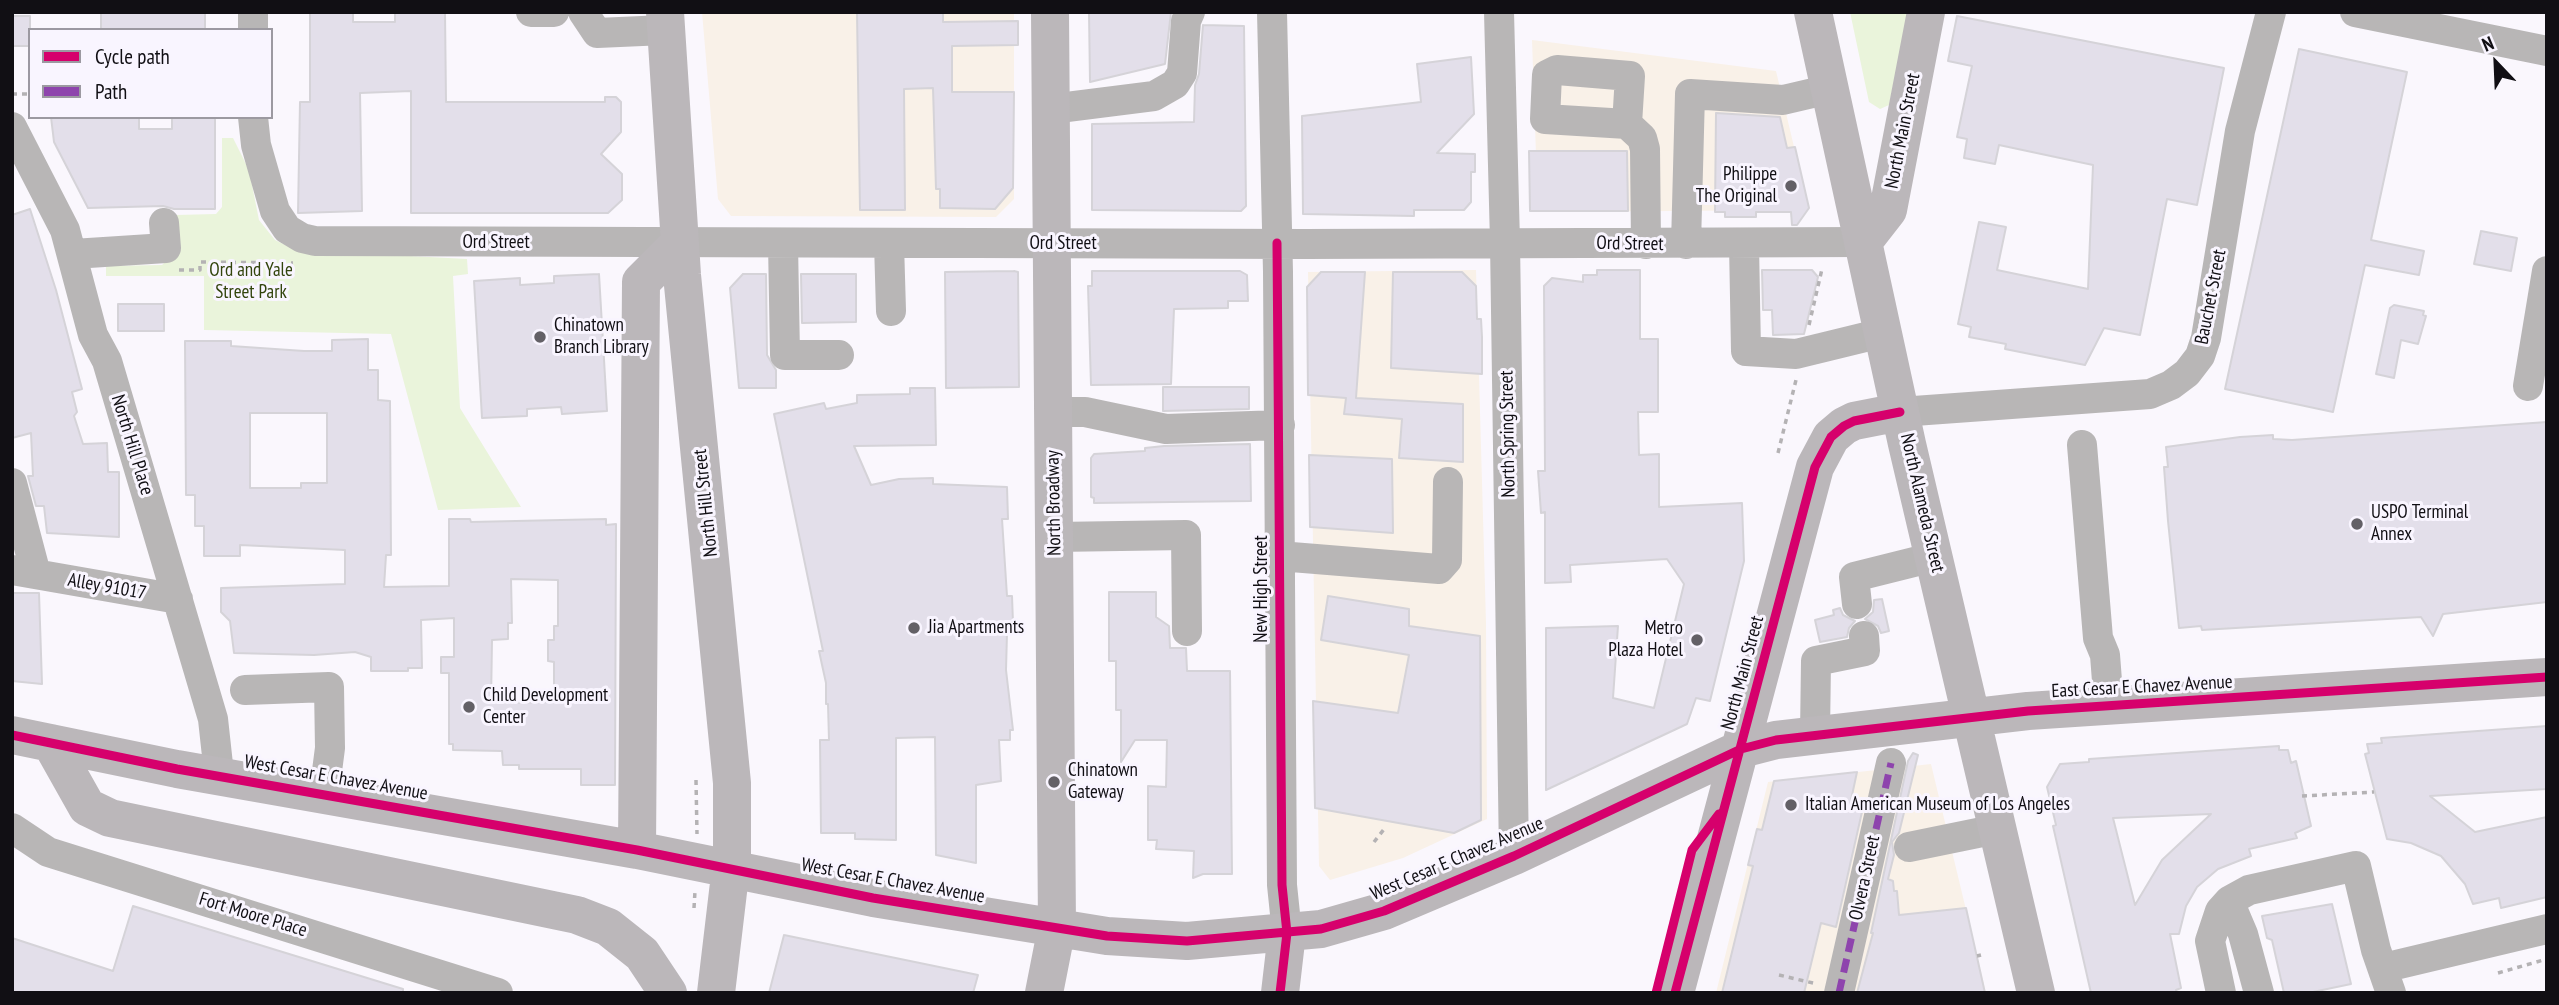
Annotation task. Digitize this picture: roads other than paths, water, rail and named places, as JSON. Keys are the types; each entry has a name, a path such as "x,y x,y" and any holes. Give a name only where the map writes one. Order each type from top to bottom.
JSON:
{"main road":[{"name":"North Broadway","path":"1044,993 1056,927 1050,12"},
{"name":"North Alameda Street","path":"1813,12 1882,333 1973,716 1980,764 2036,993"},
{"name":"North Main Street","path":"1863,242 1888,210 1926,12"},
{"name":"North Hill Street","path":"665,21 680,243 732,783 733,858 716,993"},
{"path":"637,850 640,282 680,243"},
{"name":"North Main Street","path":"1675,993 1714,852 1721,811 1741,749 1815,467 1831,437 1844,426 1854,421 1900,412"},
{"name":"East Cesar E Chavez Avenue","path":"1741,749 1815,734 1973,716 2547,677"},
{"name":"West Cesar E Chavez Avenue","path":"12,735 637,850 873,898 1107,936 1187,942 1321,929 1384,911 1514,856 1741,749"},
{"path":"51,743 87,807 110,818 577,915 608,927 642,954 668,993"},
{"path":"1280,993 1287,933"}],"street":[{"path":"531,12 554,12"},
{"path":"583,12 597,33 665,21"},
{"path":"1051,109 1154,96 1175,84 1182,73 1186,21 1190,12"},
{"name":"New High Street","path":"1272,12 1280,425 1282,885 1287,933"},
{"name":"North Spring Street","path":"1499,12 1514,856"},
{"name":"Bauchet Street","path":"1900,412 2150,394 2171,385 2188,373 2200,356 2206,338 2241,131 2271,12"},
{"path":"2355,12 2547,51"},
{"path":"1545,119 1547,75 1557,70 1630,76 1627,124"},
{"path":"1686,244 1690,94 1783,100 1830,89"},
{"name":"Ord Street","path":"253,119 256,145 275,211 287,229 302,238 315,240 1052,244 1863,242"},
{"path":"1501,124 1545,119 1627,124 1642,138 1645,149 1646,244"},
{"name":"North Hill Place","path":"12,127 55,206 73,254 93,335 107,361 213,719 219,774"},
{"path":"73,254 166,248 164,223"},
{"path":"783,243 785,355 838,355"},
{"path":"889,243 891,311"},
{"path":"1744,243 1746,351 1796,354 1882,333"},
{"path":"2535,369 2547,271"},
{"path":"1053,412 1085,412 1166,429 1280,425"},
{"path":"2082,445 2098,638 2105,655 2109,707"},
{"path":"1279,556 1438,569 1447,560 1448,482"},
{"path":"12,483 24,572"},
{"path":"1055,537 1186,535 1187,631"},
{"path":"1857,604 1854,577 1934,557"},
{"name":"Alley 91017","path":"24,572 178,599"},
{"path":"1815,734 1816,661 1866,651 1864,636"},
{"path":"246,690 329,687 330,748 324,794"},
{"name":"Olvera Street","path":"1839,991 1891,763"},
{"name":"Fort Moore Place","path":"12,828 48,852 498,993"},
{"path":"1909,847 1997,828"},
{"path":"2221,993 2210,941 2220,911 2229,901 2249,890 2356,866 2387,980 2547,929"},
{"path":"2229,901 2244,934 2259,993"}],"place":[{"name":"Philippe The Original","path":"1791,186"},
{"name":"Chinatown Branch Library","path":"540,337"},
{"name":"USPO Terminal Annex","path":"2357,524"},
{"name":"Jia Apartments","path":"914,628"},
{"name":"Metro Plaza Hotel","path":"1697,640"},
{"name":"Child Development Center","path":"469,707"},
{"name":"Chinatown Gateway","path":"1054,782"},
{"name":"Italian American Museum of Los Angeles","path":"1791,805"}],"park label":[{"name":"Ord and Yale Street Park","path":"251,282"}]}
